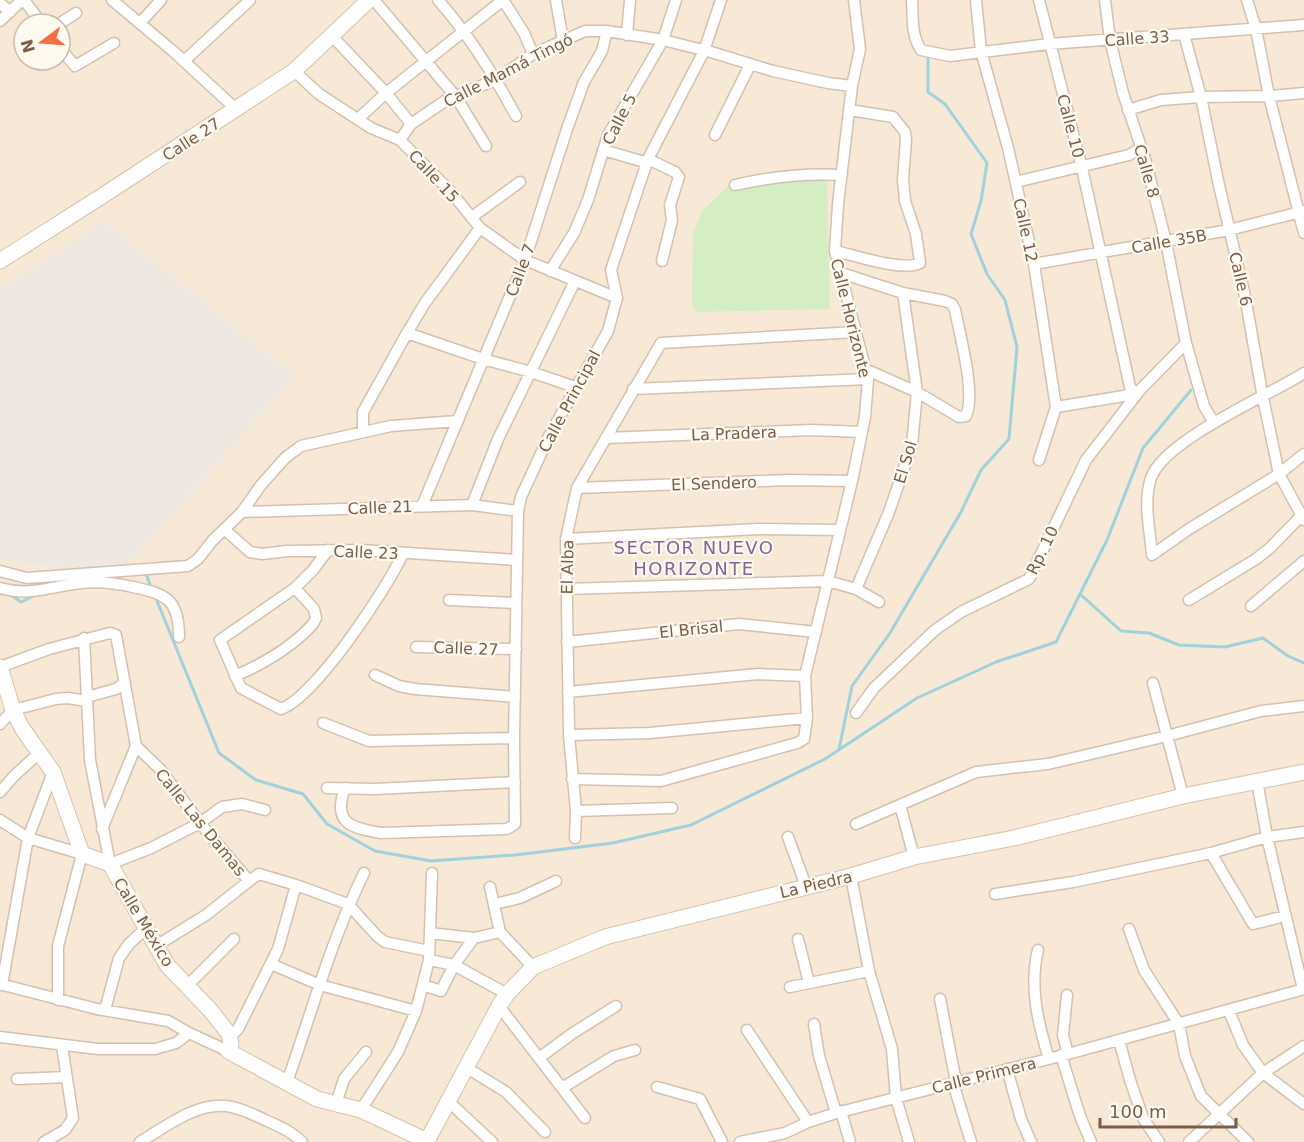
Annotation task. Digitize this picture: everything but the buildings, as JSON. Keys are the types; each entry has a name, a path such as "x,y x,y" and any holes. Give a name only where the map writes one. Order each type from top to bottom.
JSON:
{"street":[{"path":"0,21 23,0 32,12"},
{"path":"112,0 237,110"},
{"path":"140,23 161,0"},
{"path":"184,61 250,0"},
{"path":"372,0 456,97 486,146"},
{"name":"Calle 27","path":"0,261 237,110 294,71 372,0"},
{"path":"438,0 463,31 496,80 516,116"},
{"path":"358,119 386,93 503,0 524,33 533,54"},
{"path":"556,0 563,41"},
{"path":"627,35 630,0"},
{"name":"Calle 5","path":"550,271 574,233 588,200 608,135 663,40 676,0"},
{"name":"Calle Principal","path":"345,788 340,800 342,816 352,826 363,830 381,833 507,829 515,824 516,603 518,511 521,497 549,436 608,331 617,298 610,270 648,161 704,51 721,0"},
{"name":"Calle Horizonte","path":"572,779 661,781 797,743 804,739 807,717 805,676 852,481 862,432 867,375 835,251 852,86 860,49 854,0"},
{"name":"Calle 33","path":"912,0 916,43 921,50 950,56 1049,44 1304,25"},
{"name":"Calle 12","path":"976,0 981,51 1016,182 1034,264 1056,407 1039,460"},
{"name":"Calle 10","path":"1039,0 1082,168 1131,387 1136,394"},
{"name":"Calle 8","path":"1106,0 1110,40 1166,242 1186,343 1204,406 1214,423"},
{"path":"1247,0 1256,29 1269,96 1301,212 1304,233"},
{"path":"0,3 10,12"},
{"path":"72,16 76,14"},
{"name":"Calle Mamá Tingó","path":"400,140 411,124 448,99 496,80 533,54 585,31 607,31 663,40 750,65 828,83 852,86"},
{"name":"Calle 7","path":"423,506 525,260 567,129 584,82 602,51 607,31"},
{"name":"Calle 6","path":"1184,34 1201,97 1247,305 1279,474 1303,518"},
{"path":"332,36 386,93 411,124"},
{"path":"72,62 75,66 114,43"},
{"path":"715,135 750,65"},
{"name":"Calle 15","path":"294,71 319,94 382,134 400,140 452,193 480,228 525,260 617,298"},
{"path":"1128,110 1161,100 1304,93"},
{"path":"835,251 902,266 914,266 920,263 916,234 905,201 903,180 905,132 893,117 850,110"},
{"path":"1016,182 1082,168 1129,155 1141,148"},
{"path":"603,150 648,161 675,172 679,177 670,205 672,220 662,261"},
{"path":"735,185 814,174 842,175"},
{"path":"472,217 520,182"},
{"name":"Calle 35B","path":"1034,264 1229,230 1301,212"},
{"path":"363,432 363,411 424,303 480,228"},
{"path":"633,389 867,375 917,392 959,417 966,416 969,409 968,378 952,304 903,293 841,273"},
{"path":"472,506 498,440 575,281"},
{"name":"El Sol","path":"856,589 889,512 912,445 917,392 903,293"},
{"name":"El Alba","path":"575,838 576,811 569,735 566,539 577,488 661,343 856,332"},
{"path":"407,333 575,387"},
{"name":"Rp. 10","path":"856,713 874,688 935,630 961,612 1029,579 1086,459 1136,394 1186,343"},
{"path":"1304,373 1189,438 1158,465 1149,488 1147,510 1152,555 1189,529 1279,474 1304,454"},
{"path":"1056,407 1136,394"},
{"path":"0,572 27,578 188,566 198,559 242,512 261,485 285,459 301,446 391,426 457,421"},
{"name":"La Pradera","path":"606,438 811,430 862,432"},
{"name":"El Sendero","path":"577,488 790,480 852,481"},
{"name":"Calle 21","path":"242,512 423,506 472,506 518,511"},
{"path":"1189,600 1256,559 1303,518"},
{"path":"566,539 758,529 839,530"},
{"name":"Calle 23","path":"224,530 250,552 262,554 287,550 328,550 517,560"},
{"path":"328,550 295,588 220,640 241,688 281,709 292,705 326,671 393,575 403,553"},
{"path":"1251,606 1304,561"},
{"path":"566,589 828,581 856,589 879,602"},
{"path":"0,588 16,593 81,583 110,582 159,592 175,609 179,622 179,637"},
{"path":"235,676 277,654 313,624 316,618 314,609 295,588"},
{"path":"449,600 516,603"},
{"name":"El Brisal","path":"567,642 739,624 816,632"},
{"path":"58,1000 58,946 82,854 53,772 14,710 0,667 84,638 110,633 116,635 136,746 102,829"},
{"path":"84,638 90,760 110,864 151,849 200,823 222,807 242,804 265,810"},
{"name":"Calle 27","path":"416,647 516,649"},
{"path":"568,692 758,674 805,676"},
{"path":"375,675 399,686 415,689 515,697"},
{"path":"0,724 14,710 57,699 87,699 125,683"},
{"path":"1153,683 1183,796"},
{"path":"856,824 976,772 1048,764 1261,711 1304,706"},
{"path":"569,735 650,733 807,717"},
{"path":"323,723 369,741 514,738"},
{"name":"Calle Las Damas","path":"136,746 161,770 200,823 249,881 259,874 348,904 385,942 454,965 503,1000"},
{"path":"0,792 39,753"},
{"path":"53,772 28,838 1,985 58,1000 168,1021 189,1033 229,1044 317,1099 361,1110 427,1141"},
{"name":"La Piedra","path":"427,1141 503,1000 533,967 605,937 851,876 914,857 1014,838 1183,796 1304,772"},
{"path":"327,788 375,789 515,782"},
{"path":"1257,782 1284,916 1303,989"},
{"path":"900,805 914,857"},
{"path":"576,811 672,808"},
{"path":"0,820 28,838 82,854"},
{"path":"995,894 1073,882 1211,853 1267,837 1304,832"},
{"path":"788,837 806,886"},
{"path":"1211,853 1234,896 1253,924 1284,916"},
{"name":"Calle México","path":"82,854 110,864 167,965 212,1011 229,1044"},
{"path":"287,1082 334,939 363,873"},
{"path":"361,1110 398,1052 416,1011 429,955 432,873"},
{"path":"851,876 869,971 892,1049 896,1098 909,1142"},
{"path":"156,946 206,915 249,881"},
{"path":"494,904 520,898 556,881"},
{"path":"229,1044 272,964 296,885"},
{"path":"490,887 500,932 533,967"},
{"path":"105,1010 119,958 129,944 146,928"},
{"path":"1129,929 1144,970 1179,1024 1185,1056 1201,1096 1248,1142"},
{"path":"430,933 474,938 500,932"},
{"path":"423,985 441,991 454,965 474,938"},
{"path":"187,986 234,939"},
{"path":"798,939 809,983"},
{"path":"1038,950 1035,967 1035,1007 1049,1059"},
{"path":"272,964 320,985 416,1011"},
{"path":"790,987 869,971"},
{"name":"Calle Primera","path":"740,1142 787,1137 808,1122 839,1112 1049,1059 1303,989"},
{"path":"1067,995 1064,1055 1080,1116 1091,1142"},
{"path":"940,999 955,1083 971,1142"},
{"path":"503,1000 539,1058 585,1118"},
{"path":"539,1058 616,1006"},
{"path":"1229,1011 1242,1045 1263,1073 1304,1104"},
{"path":"814,1024 819,1056 850,1142"},
{"path":"747,1030 808,1122"},
{"path":"0,1037 98,1049 155,1049 176,1043 189,1033"},
{"path":"1119,1040 1143,1118 1159,1142"},
{"path":"44,1142 65,1130 73,1118 62,1046"},
{"path":"1189,1142 1263,1073 1304,1046"},
{"path":"562,1088 614,1056 635,1050"},
{"path":"336,1104 344,1079 366,1052"},
{"path":"467,1068 506,1092 545,1132"},
{"path":"1007,1069 1021,1119 1031,1142"},
{"path":"17,1079 67,1077"},
{"path":"657,1087 700,1099 722,1142"},
{"path":"448,1101 492,1142"},
{"path":"140,1142 195,1111 208,1107 225,1106 241,1109 283,1128 302,1142"}],"shaded area":[{"path":"0,0 1304,0 1304,1142 0,1142"},
{"path":"104,221 295,376 119,574 0,560 0,289"}],"green space":[{"path":"827,178 830,309 696,312 692,305 693,234 702,211 729,185 749,179"}],"waterway":[{"path":"839,749 852,686 890,633 961,512 981,470 1009,439 1017,347 1005,300 987,274 971,234 981,201 987,163 945,104 928,92 928,59"},
{"path":"155,596 219,753 256,780 303,794 327,824 375,851 431,861 515,855 613,843 691,825 825,759 917,698 996,662 1056,642 1107,540 1143,448 1191,390"},
{"path":"145,571 152,590"},
{"path":"1080,594 1121,631 1149,633 1179,645 1225,647 1263,638 1288,656 1304,663"},
{"path":"11,595 21,602 36,595"}],"district":[{"name":"SECTOR NUEVO HORIZONTE","path":"694,558"}]}
